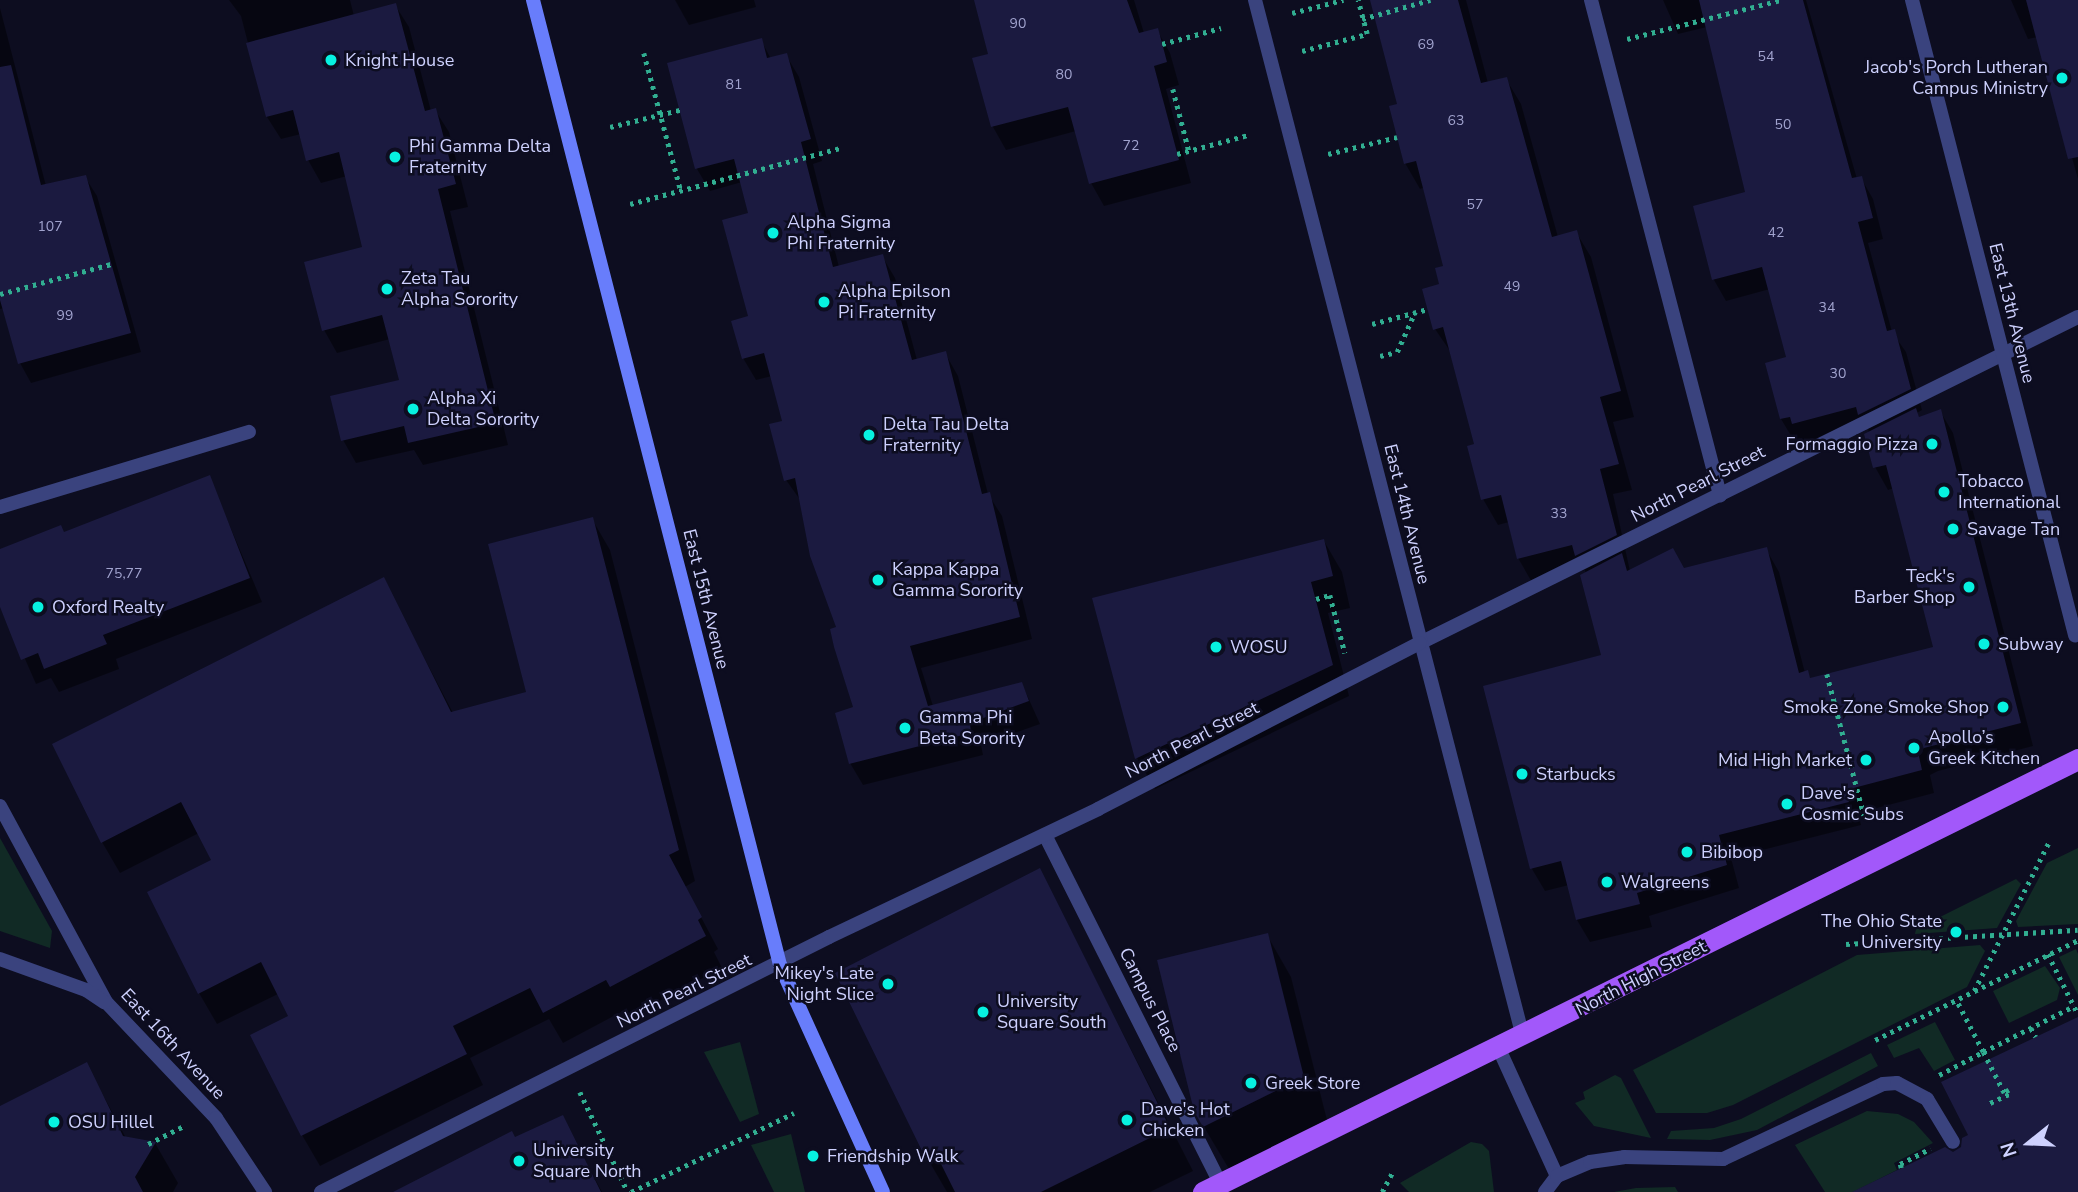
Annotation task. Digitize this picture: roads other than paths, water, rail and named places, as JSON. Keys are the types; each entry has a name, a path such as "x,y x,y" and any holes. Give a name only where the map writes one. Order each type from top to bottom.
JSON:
{"main road":[{"name":"North High Street","path":"1212,1188 1499,1049 2078,760"}],"street":[{"name":"East 15th Avenue","path":"533,0 780,965 883,1192"},
{"name":"East 14th Avenue","path":"1255,0 1523,1037"},
{"path":"1591,0 1720,495"},
{"name":"East 13th Avenue","path":"1912,0 2075,635"},
{"name":"North Pearl Street","path":"321,1192 1045,835 1420,643 2078,317"},
{"path":"0,507 249,432"},
{"name":"East 16th Avenue","path":"0,806 106,1002 216,1118 265,1192"},
{"name":"Campus Place","path":"1045,835 1212,1188"},
{"path":"0,959 86,990 106,1002"},
{"path":"1499,1049 1557,1176"},
{"path":"1545,1192 1557,1176 1590,1162 1625,1157 1727,1157 1869,1087 1897,1083 1913,1088 1927,1099 1953,1142"}],"place":[{"name":"Knight House","path":"331,60"},
{"name":"Jacob's Porch Lutheran Campus Ministry","path":"2062,78"},
{"name":"Phi Gamma Delta Fraternity","path":"395,157"},
{"name":"Alpha Sigma Phi Fraternity","path":"773,233"},
{"name":"Zeta Tau Alpha Sorority","path":"387,289"},
{"name":"Alpha Epilson Pi Fraternity","path":"824,302"},
{"name":"Alpha Xi Delta Sorority","path":"413,409"},
{"name":"Delta Tau Delta Fraternity","path":"869,435"},
{"name":"Formaggio Pizza","path":"1932,444"},
{"name":"Tobacco International","path":"1944,492"},
{"name":"Savage Tan","path":"1953,529"},
{"name":"Kappa Kappa Gamma Sorority","path":"878,580"},
{"name":"Teck's Barber Shop","path":"1969,587"},
{"name":"Oxford Realty","path":"38,607"},
{"name":"Subway","path":"1984,644"},
{"name":"WOSU","path":"1216,647"},
{"name":"Smoke Zone Smoke Shop","path":"2003,707"},
{"name":"Gamma Phi Beta Sorority","path":"905,728"},
{"name":"Apollo’s Greek Kitchen","path":"1914,748"},
{"name":"Mid High Market","path":"1866,760"},
{"name":"Starbucks","path":"1522,774"},
{"name":"Dave's Cosmic Subs","path":"1787,804"},
{"name":"Bibibop","path":"1687,852"},
{"name":"Walgreens","path":"1607,882"},
{"name":"The Ohio State University","path":"1956,932"},
{"name":"Mikey's Late Night Slice","path":"888,984"},
{"name":"University Square South","path":"983,1012"},
{"name":"Greek Store","path":"1251,1083"},
{"name":"Dave's Hot Chicken","path":"1127,1120"},
{"name":"OSU Hillel","path":"54,1122"},
{"name":"Friendship Walk","path":"813,1156"},
{"name":"University Square North","path":"519,1161"}]}
